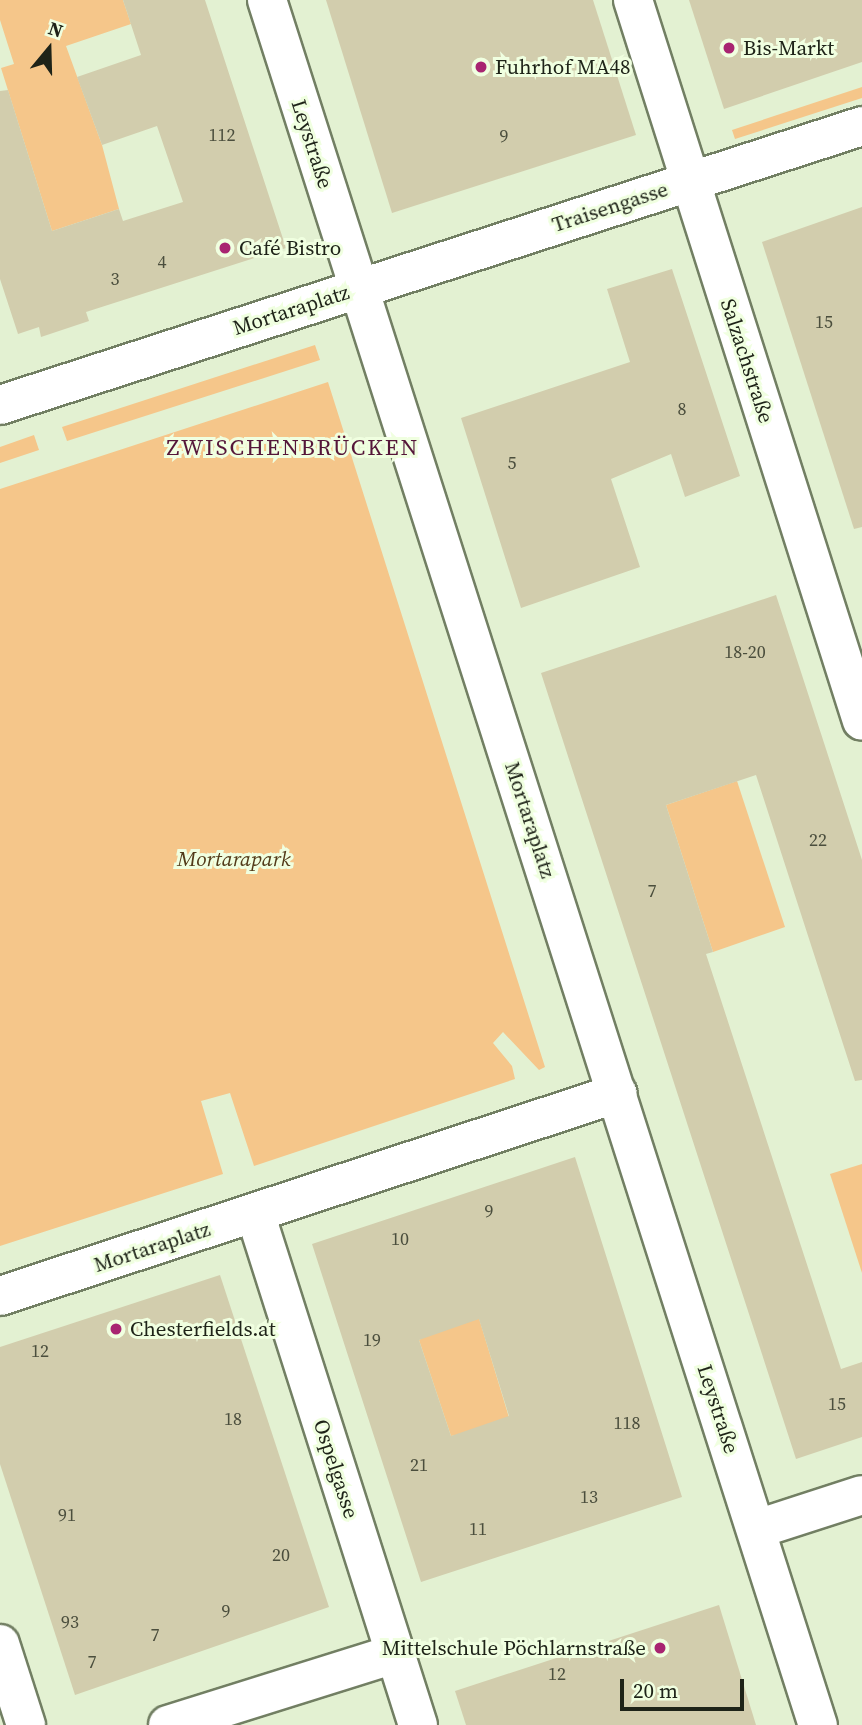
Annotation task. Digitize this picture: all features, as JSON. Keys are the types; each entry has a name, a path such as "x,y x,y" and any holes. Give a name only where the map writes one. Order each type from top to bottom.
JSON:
{"street":[{"name":"Leystraße","path":"267,0 358,288"},
{"name":"Salzachstraße","path":"633,0 862,721"},
{"name":"Traisengasse","path":"358,288 862,126"},
{"name":"Mortaraplatz","path":"0,1296 618,1093 358,288 1,400"},
{"name":"Leystraße","path":"618,1093 818,1725"},
{"name":"Ospelgasse","path":"255,1213 418,1725"},
{"path":"757,1529 862,1495"},
{"path":"0,1644 26,1725"},
{"path":"168,1725 395,1654"}],"green space":[{"path":"0,0 123,0 131,24 66,46 102,145 119,209 52,231 1,68 14,64 0,20"},
{"path":"862,87 862,98 735,139 732,130"},
{"path":"315,345 320,360 67,441 62,427"},
{"name":"Mortarapark","path":"328,382 545,1067 539,1070 503,1032 493,1043 512,1066 515,1079 254,1166 230,1093 201,1101 223,1174 0,1246 0,489"},
{"path":"34,435 39,450 0,463 0,447"},
{"path":"737,781 785,927 713,952 666,805"},
{"path":"862,1164 862,1273 830,1174"},
{"path":"475,1305 511,1424 451,1436 419,1340"}],"building":[{"path":"123,0 205,0 286,248 86,312 89,321 41,337 39,327 18,334 0,279 0,91 8,90 52,231 119,209 123,221 183,202 157,126 102,145 77,77 141,55"},
{"name":"Fuhrhof MA48","path":"326,0 593,0 636,135 392,213"},
{"path":"689,0 862,0 862,62 724,109"},
{"path":"862,207 862,527 854,529 762,242"},
{"path":"672,269 740,476 685,497 671,454 611,479 640,567 521,608 461,418 630,362 607,289"},
{"path":"776,595 862,860 862,1080 855,1081 756,775 666,805 713,952 706,954 841,1369 862,1362 862,1437 796,1459 541,673"},
{"path":"575,1157 682,1497 421,1582 312,1244","holes":["479,1319 509,1416 451,1436 419,1340"]},
{"path":"220,1275 329,1607 75,1695 0,1464 0,1347"},
{"name":"Mittelschule Pöchlarnstraße","path":"719,1605 756,1725 466,1725 455,1691"}],"place":[{"name":"Bis-Markt","path":"729,48"},
{"name":"Fuhrhof MA48","path":"481,67"},
{"name":"Café Bistro","path":"225,248"},
{"name":"Chesterfields.at","path":"116,1329"},
{"name":"Mittelschule Pöchlarnstraße","path":"660,1648"}],"district":[{"name":"ZWISCHENBRÜCKEN","path":"293,447"}]}
